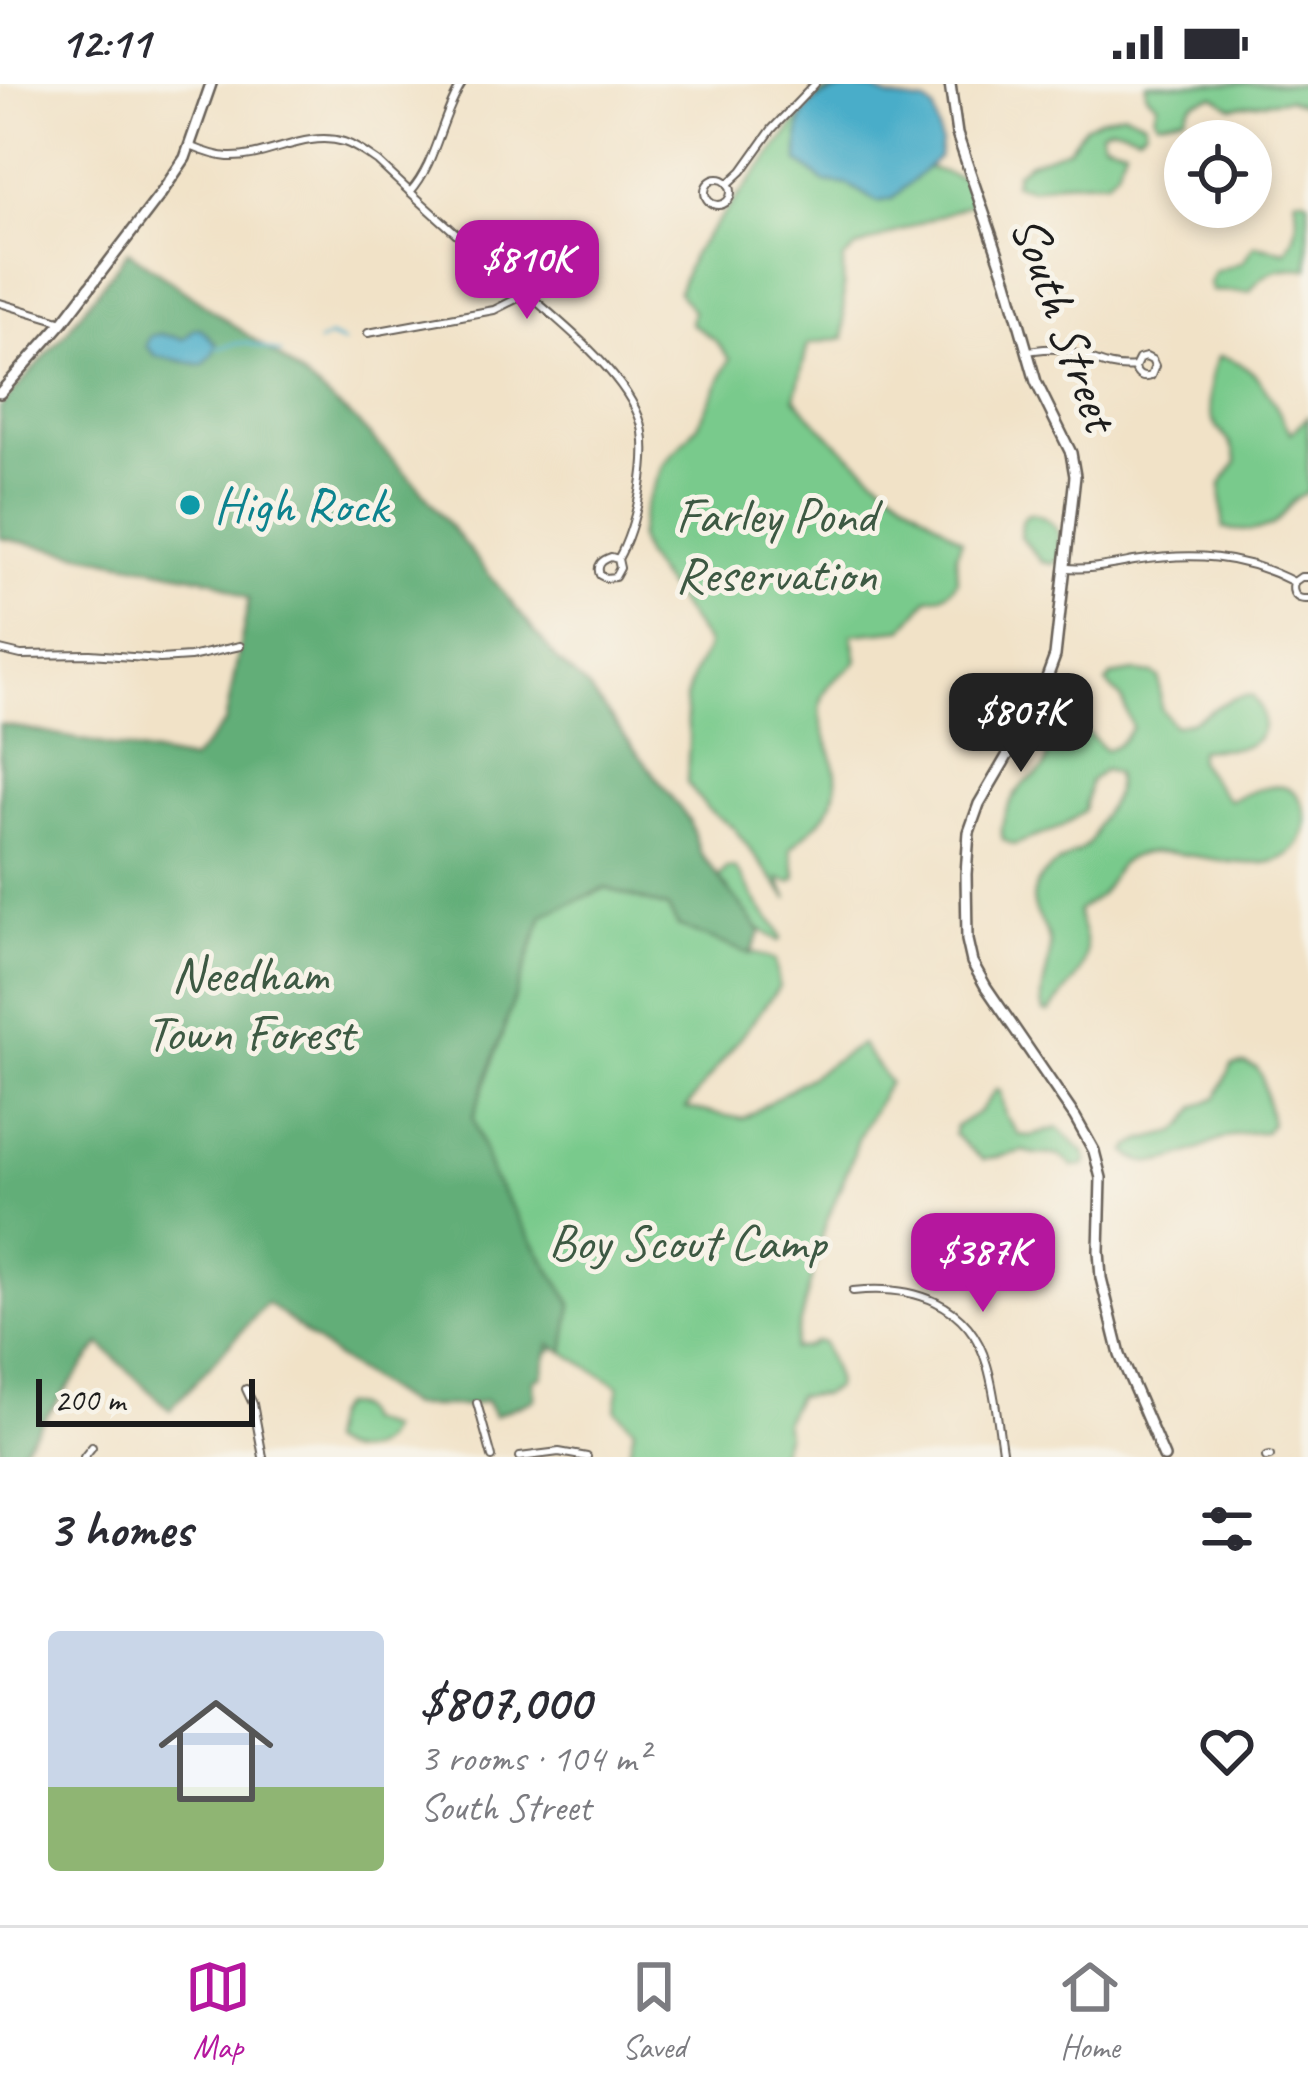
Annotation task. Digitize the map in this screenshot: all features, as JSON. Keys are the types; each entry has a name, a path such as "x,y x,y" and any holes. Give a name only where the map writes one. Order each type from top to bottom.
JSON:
{"street":[{"path":"0,393 64,322 145,216 190,146 212,84"},
{"path":"410,192 427,169 462,84"},
{"path":"728,184 815,84"},
{"name":"South Street","path":"950,84 958,134 1036,382 1074,463 1076,481 1055,656 1037,705 979,804 969,832 967,940 972,962 986,987 1094,1150 1101,1178 1099,1250 1106,1297 1130,1383 1164,1457"},
{"path":"190,146 241,157 306,140 343,141 378,162 604,366 639,416 644,435 644,465 618,559"},
{"path":"719,179 728,184 731,194 726,203 716,206 707,200 704,190 710,182 719,179"},
{"path":"368,332 494,310 526,294"},
{"path":"0,303 64,322"},
{"path":"1027,351 1057,349 1107,367 1135,367"},
{"path":"1067,568 1191,554 1236,559 1294,582"},
{"path":"1308,577 1294,582 1292,589 1295,596 1308,598"},
{"path":"0,650 21,655 160,659 240,646"},
{"path":"853,1292 886,1288 920,1294 958,1317 986,1362 1004,1457"},
{"path":"246,1389 263,1457"},
{"path":"477,1403 492,1457"},
{"path":"84,1457 92,1448"},
{"path":"520,1457 559,1452 587,1457"}],"green space":[{"path":"1146,84 1308,84 1308,107 1287,99 1232,107 1214,96 1193,103 1185,115 1158,121 1154,116 1157,103 1146,94"},
{"name":"Farley Pond Reservation","path":"859,85 860,97 919,165 966,179 975,202 856,248 843,260 844,338 808,344 795,398 854,458 962,540 956,555 957,581 948,591 929,598 903,629 852,634 857,660 827,689 821,707 834,761 835,791 822,818 791,849 797,878 791,882 779,879 788,899 733,827 707,809 687,783 685,702 707,643 645,557 638,538 646,504 664,464 698,425 730,359 717,342 691,323 693,311 678,292 693,253 820,93"},
{"path":"1123,112 1145,121 1145,128 1139,134 1115,127 1101,131 1103,141 1125,147 1117,170 1107,180 1059,182 1031,189 1014,184 1016,172 1030,162 1068,149 1085,126"},
{"path":"1295,198 1308,200 1308,269 1274,271 1250,292 1212,291 1209,284 1214,272 1243,262 1254,245 1286,251 1296,226"},
{"name":"Needham Town Forest","path":"128,251 280,358 356,421 418,486 559,662 588,688 689,820 701,854 761,932 750,954 678,926 668,908 606,888 543,915 473,1118 492,1176 572,1304 564,1352 550,1344 542,1376 534,1380 535,1399 494,1416 486,1401 465,1406 410,1406 338,1359 267,1303 170,1410 100,1344 16,1457 0,1457 0,724 191,761 225,723 249,599 214,580 0,538 0,407 64,335"},
{"path":"1219,356 1255,375 1291,433 1308,417 1308,492 1294,500 1275,523 1261,529 1223,528 1221,484 1237,462 1211,411 1211,381"},
{"path":"1028,514 1045,518 1058,531 1060,556 1054,564 1042,562 1020,536"},
{"path":"1134,672 1159,678 1161,708 1173,725 1194,720 1232,699 1252,696 1262,715 1260,735 1242,747 1199,750 1198,761 1229,800 1268,786 1287,787 1302,803 1306,827 1294,850 1277,860 1256,864 1157,852 1123,862 1098,896 1078,911 1086,951 1081,971 1050,1012 1044,1012 1050,947 1034,907 1034,893 1043,875 1091,840 1114,796 1115,773 1104,770 1090,781 1084,811 1062,827 1014,845 1003,840 1004,819 1018,792 1045,766 1041,728 1052,715 1074,722 1105,750 1124,738 1132,727 1122,699 1106,683 1112,676"},
{"name":"Boy Scout Camp","path":"727,868 739,872 781,939 753,924 728,945 775,960 779,987 686,1108 743,1119 861,1044 889,1082 859,1136 825,1226 793,1349 823,1343 835,1387 822,1395 797,1396 784,1421 786,1434 778,1457 640,1457 629,1452 634,1428 616,1410 619,1386 564,1352 566,1332 541,1359 473,1118 543,914 606,888 668,908 678,926"},
{"path":"1244,1063 1262,1076 1271,1124 1265,1132 1227,1137 1161,1162 1136,1160 1127,1152 1144,1140 1176,1132 1196,1107 1217,1097 1232,1065"},
{"path":"996,1090 1019,1135 1058,1128 1084,1152 1084,1166 1073,1167 1056,1155 1024,1151 983,1160 954,1135 955,1127 980,1111"},
{"path":"340,1405 352,1406 364,1421 388,1429 377,1445 353,1452 327,1442 332,1416"}],"water":[{"path":"853,88 926,103 934,110 939,157 892,199 878,202 848,185 825,182 798,162 799,132 806,111 823,96"},
{"path":"198,328 216,344 203,365 156,356 146,346 150,336 184,339"}],"waterway":[{"path":"319,342 329,337 343,343"},
{"path":"216,348 246,344 281,353"}],"place":[{"name":"High Rock","path":"190,505"}]}
